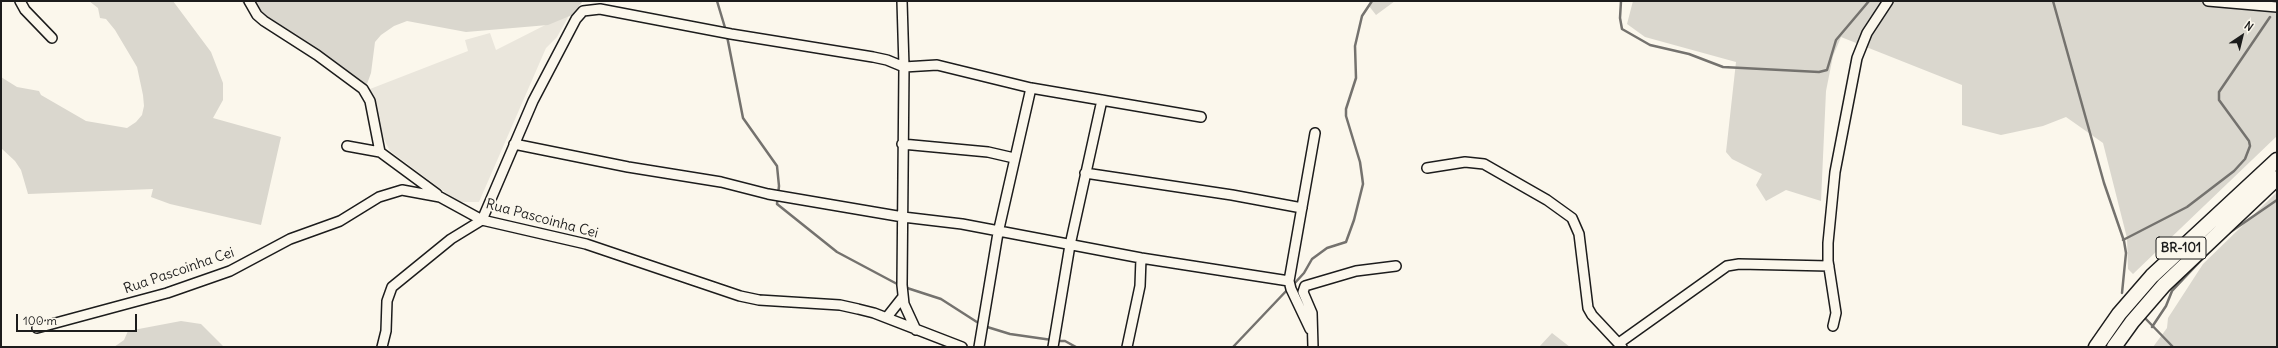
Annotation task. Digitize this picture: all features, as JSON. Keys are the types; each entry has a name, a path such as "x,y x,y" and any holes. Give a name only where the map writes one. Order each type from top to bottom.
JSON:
{"highway":[{"name":"BR-101","path":"2096,347 2119,314 2152,276 2277,160"},
{"name":"BR-101","path":"2114,347 2132,322 2164,285 2277,178"}],"street":[{"path":"20,1 25,10 52,38"},
{"path":"249,1 257,15 264,21 317,55 363,89 370,101 380,152"},
{"path":"902,1 904,67 902,144 902,298 916,330"},
{"path":"1833,326 1836,313 1829,266 1828,227 1834,179 1857,58 1867,33 1888,1"},
{"path":"2208,1 2277,7"},
{"path":"382,347 386,330 387,301 392,287 451,239 482,220 533,101 576,19 583,11 593,8 731,34 873,57 888,60 904,67 936,65 1031,88 1201,117"},
{"path":"979,347 998,233 1031,88"},
{"path":"1053,347 1070,245 1102,100"},
{"path":"1313,334 1291,289 1289,281 1315,133"},
{"path":"514,144 628,167 721,182 768,194 903,217 962,224 998,233 1140,258 1289,281"},
{"path":"902,144 988,152 1014,158"},
{"path":"347,146 380,152 440,197"},
{"path":"1427,168 1465,162 1484,164 1547,200 1572,218 1579,234 1588,308 1592,315 1620,345 1727,266 1739,264 1829,266"},
{"path":"1085,174 1232,194 1302,208"},
{"name":"Rua Pascoinha Cei","path":"37,328 167,293 230,271 290,239 340,221 379,197 394,191 412,191 440,197 482,220 586,244 716,289 746,297 775,302 840,305 887,317 916,330 962,347"},
{"path":"1127,347 1140,286 1140,258"},
{"path":"1313,347 1312,313 1303,292 1305,286 1356,271 1396,266"},
{"path":"887,317 902,298"}],"shaded area":[{"path":"89,1 173,1 211,52 223,83 223,100 213,118 281,137 261,225 170,204 151,197 153,189 28,194 21,170 15,161 1,148 1,77 17,87 39,91 41,95 86,121 127,128 136,122 142,115 144,106 143,95 137,67 115,30 106,19 100,18 98,8"},
{"path":"241,1 583,1 572,15 548,25 466,32 407,21 394,26 381,35 375,42 371,73 363,95 352,84 257,20"},
{"path":"1371,1 1395,1 1376,15 1369,6"},
{"path":"1633,1 2277,1 2277,136 2133,274 2128,269 2127,238 2103,143 2066,117 2043,126 2001,135 1962,125 1962,85 1841,37 1833,56 1826,91 1821,201 1786,190 1766,201 1756,185 1762,174 1732,159 1726,152 1736,62 1645,37 1627,24"},
{"path":"571,12 557,37 546,48 479,202 458,202 390,151 384,139 370,89 468,51 465,40 490,33 496,50"},
{"path":"2277,192 2277,347 2153,347 2167,328 2168,318 2203,264"},
{"path":"181,321 201,324 224,347 114,347 124,340 128,331"},
{"path":"1552,333 1570,347 1539,347"}],"waterway":[{"path":"717,1 726,31"},
{"path":"1293,285 1304,273 1312,259 1327,248 1346,242 1354,220 1363,184 1360,162 1346,116 1346,109 1356,78 1355,46 1362,16 1372,1"},
{"path":"1621,1 1620,18 1622,29 1650,45 1689,54 1723,67 1819,72 1827,70 1836,40 1869,1"},
{"path":"2053,1 2104,183 2124,241 2126,253 2122,293"},
{"path":"2123,240 2187,207 2234,171 2245,159 2250,146 2249,141 2219,100 2219,92 2270,17"},
{"path":"727,36 743,118 777,166 779,186 777,204 837,252 899,285"},
{"path":"2229,233 2277,200"},
{"path":"2152,327 2166,306 2172,291 2205,256"},
{"path":"904,287 941,299 980,324"},
{"path":"1233,347 1289,288"},
{"path":"2143,316 2173,347"},
{"path":"984,326 1010,334 1052,340"},
{"path":"1057,341 1065,341 1076,347"}]}
